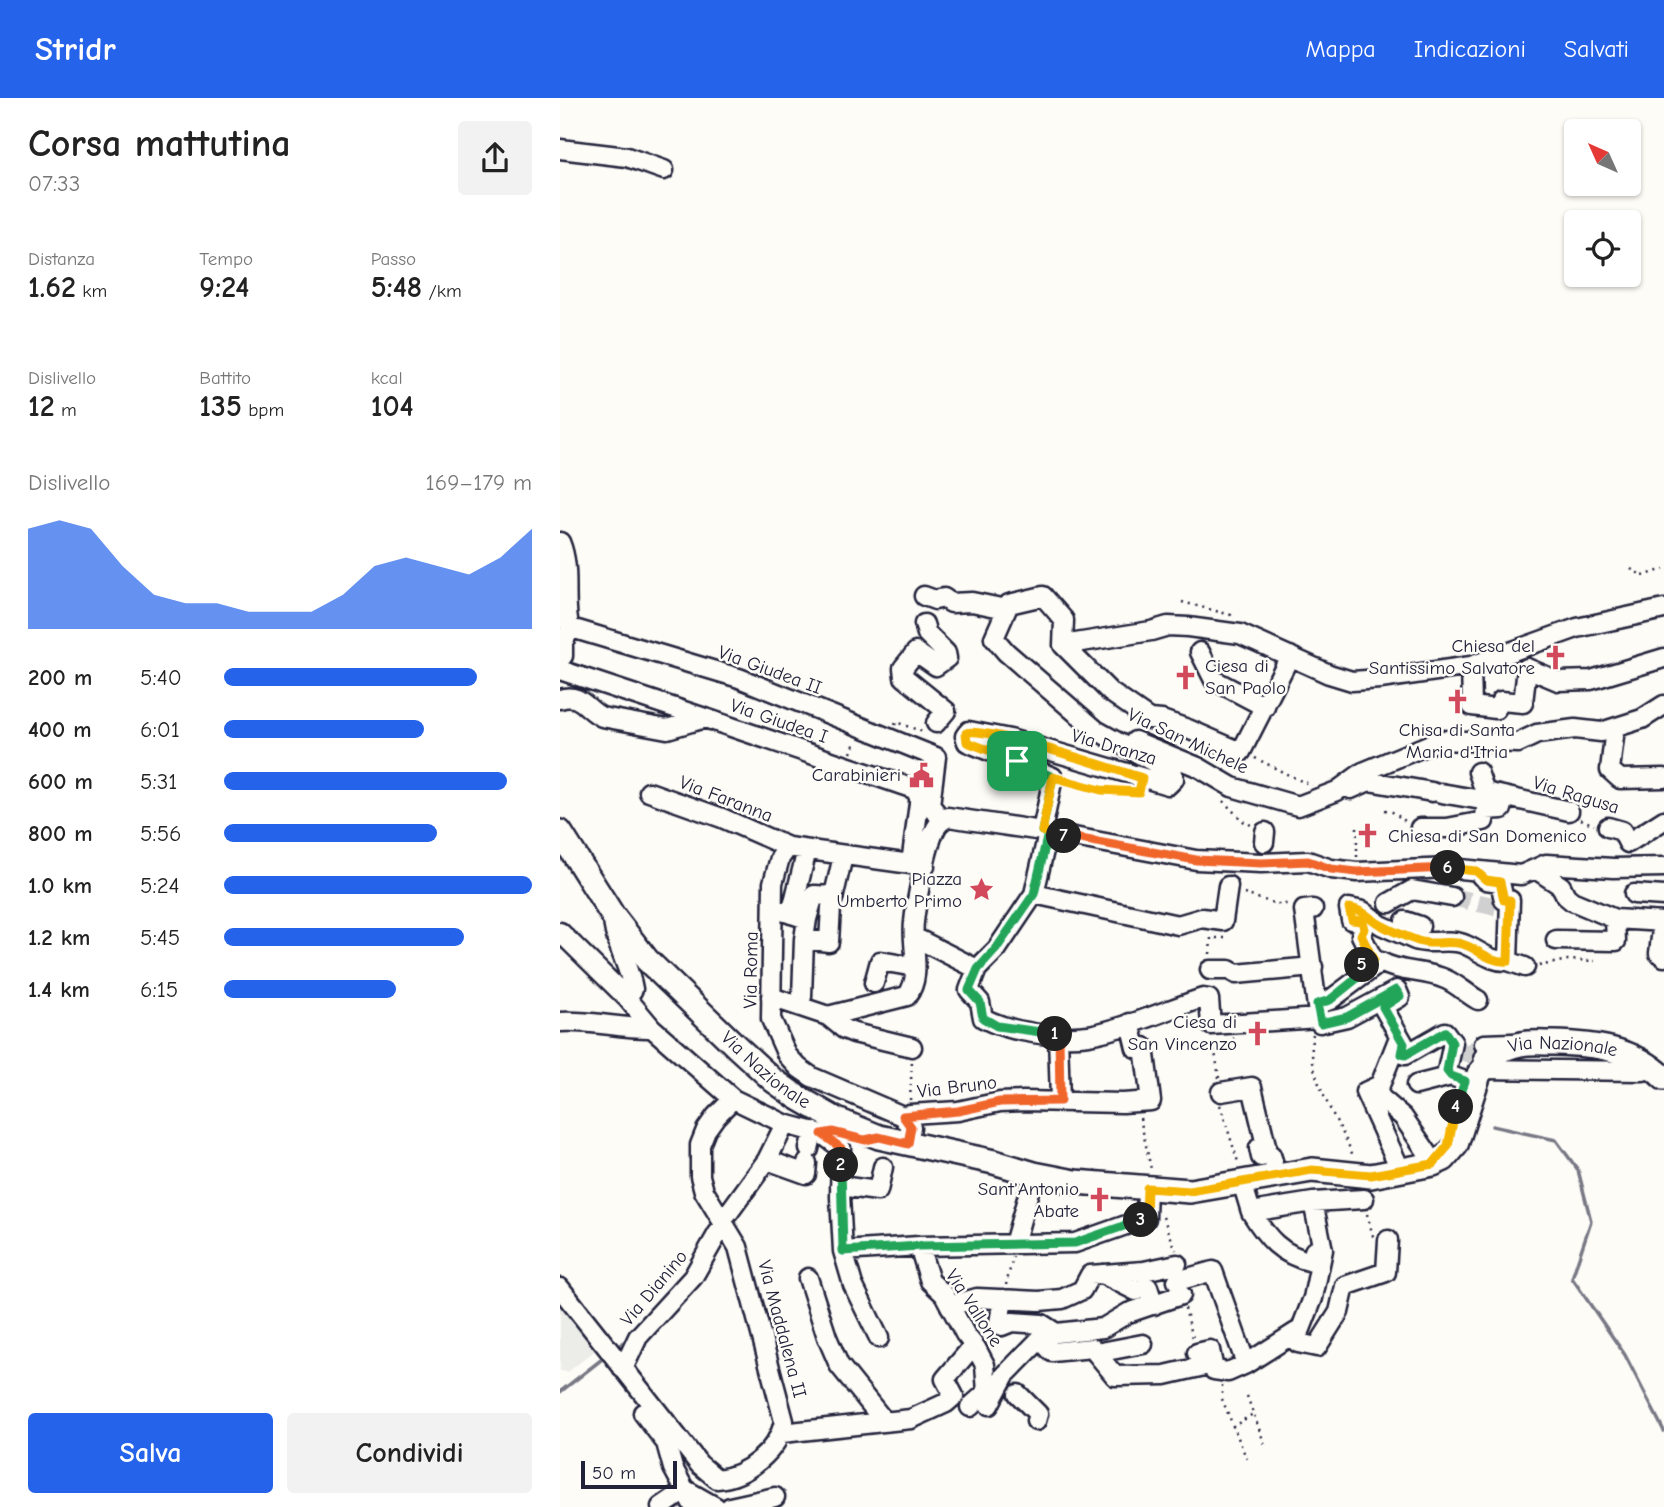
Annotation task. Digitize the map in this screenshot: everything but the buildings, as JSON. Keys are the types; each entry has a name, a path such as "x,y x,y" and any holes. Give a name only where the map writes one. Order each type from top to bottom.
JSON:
{"main road":[{"name":"Via Nazionale","path":"560,832 613,916 647,960 698,1011 773,1080 836,1120 879,1137 1075,1182 1190,1191 1242,1182 1276,1169 1371,1175 1431,1159"},
{"name":"Via Nazionale","path":"1473,1066 1522,1044 1584,1044 1605,1046 1656,1071"},
{"path":"1431,1159 1444,1159 1456,1145 1471,1094 1473,1066"}],"street":[{"path":"560,149 627,157 664,170"},
{"path":"560,541 567,571 566,614 570,630 563,642 561,663 705,718"},
{"path":"923,596 935,600 944,598 951,603 972,602 1006,609 1009,604 1043,596 1064,620 1063,645 1110,692 1149,719 1180,726 1241,752 1290,656"},
{"name":"Via Dranza","path":"1006,609 994,638 1006,652 1093,727 1173,773 1174,779 1168,785 1010,739 974,731 966,733 967,742 1053,777"},
{"path":"1063,645 1168,626 1226,632 1240,634 1329,674 1352,681 1471,666 1577,628 1664,609"},
{"path":"924,624 928,634 946,653 947,658 936,666 916,652 904,668 904,677 946,710 936,723"},
{"name":"Via Giudea II","path":"570,630 578,630 739,678 936,757 930,805 942,820"},
{"path":"1510,651 1527,668 1558,681 1591,680 1664,658"},
{"path":"1200,652 1214,680 1265,707"},
{"path":"1471,666 1472,706 1496,709 1501,701 1523,703 1527,668"},
{"name":"Via Giudea I","path":"566,694 579,699 593,713 603,718 667,729 705,718 914,789 919,796 918,865"},
{"name":"Via San Michele","path":"1093,727 1097,722 1198,767 1232,787 1298,806 1337,791 1363,772 1440,740 1518,743 1537,734 1575,729 1601,732 1642,719 1664,705"},
{"path":"1612,729 1614,737 1610,770 1620,779 1664,778"},
{"name":"Via Ragusa","path":"1478,772 1485,792 1569,811"},
{"path":"1053,777 1036,895 976,971 969,990 980,1002 983,1018 997,1026 1059,1035 1088,1035 1203,998 1209,999 1211,1025 1319,1015 1347,1017 1396,990 1400,996 1383,1007 1404,1044 1402,1054 1405,1055 1445,1032 1452,1043 1447,1071 1473,1066 1656,1071"},
{"path":"1337,791 1346,791 1369,781 1460,795 1503,806 1502,810 1486,810 1484,821 1447,828 1420,828"},
{"name":"Via Faranna","path":"649,792 722,818 788,847"},
{"path":"828,1016 908,996 912,990 918,865 942,820 956,817 1196,860 1232,880"},
{"name":"Via Ragusa","path":"1608,827 1622,831 1628,843 1664,820"},
{"path":"788,847 918,865"},
{"name":"Via Roma","path":"788,847 780,858 773,883 771,1019 777,1037 787,1055 812,1077 903,1116 911,1127 908,1144"},
{"path":"1036,895 1178,925 1202,918 1223,921 1232,880 1263,847 1331,869 1357,872 1450,868 1521,874 1546,864 1613,868 1664,867"},
{"path":"802,997 804,939 799,917 807,850"},
{"path":"804,939 830,942 833,900 843,856"},
{"path":"1536,870 1561,886 1572,901 1615,919 1663,922 1659,953 1664,957"},
{"path":"1476,871 1486,880 1500,882 1504,900 1510,900 1508,961"},
{"path":"1389,902 1412,890 1451,897"},
{"path":"1634,894 1664,896"},
{"path":"799,917 814,895 833,900"},
{"path":"773,908 799,917"},
{"path":"1361,975 1359,967 1373,959 1361,935 1364,929 1362,921 1352,920 1349,908 1363,911 1381,925 1423,943 1447,941 1465,944 1481,954 1525,967"},
{"path":"1313,909 1304,910 1319,1015"},
{"path":"613,916 613,932 633,989 627,998"},
{"path":"1556,940 1615,941 1615,919"},
{"path":"1405,921 1420,926 1415,940"},
{"path":"914,930 976,971"},
{"path":"560,932 627,998 652,1028 733,1099 785,1124 813,1144 841,1148 843,1251 853,1285 879,1338"},
{"path":"874,983 880,961 915,967"},
{"path":"1319,1015 1330,1000 1381,962 1391,968 1412,969 1445,979 1478,1000"},
{"path":"1210,970 1229,970 1236,974 1313,967"},
{"path":"771,997 828,1016 844,1029 912,1047"},
{"path":"560,1022 590,1021 652,1028"},
{"path":"1130,1023 1136,1048 1144,1047 1151,1101 1136,1101"},
{"path":"1059,1035 1060,1101"},
{"path":"1371,1089 1380,1085 1399,1037"},
{"path":"1416,1084 1473,1066"},
{"path":"1221,1092 1252,1087 1266,1145 1259,1148 1261,1157 1271,1155 1276,1169"},
{"path":"1371,1089 1403,1116 1431,1159"},
{"path":"1371,1089 1396,1160"},
{"name":"Via Maddalena II","path":"733,1099 706,1130 700,1145 700,1177 704,1191 738,1247 782,1410 782,1433"},
{"name":"Via Bruno","path":"910,1114 958,1111 1000,1102 1136,1101"},
{"path":"727,1215 767,1160 785,1124"},
{"path":"767,1160 806,1174 813,1144 833,1132 865,1140 879,1137"},
{"path":"840,1186 878,1191 883,1167"},
{"path":"1015,1244 1034,1174"},
{"path":"1242,1182 1251,1212 1265,1233 1293,1258 1312,1262 1314,1251 1324,1250"},
{"path":"843,1251 919,1246 1075,1243 1146,1218 1151,1188"},
{"path":"1251,1212 1313,1202 1364,1199"},
{"path":"1003,1298 999,1323 1002,1326 1012,1322 1042,1324 1052,1352 1092,1348 1115,1376 1165,1375 1218,1367 1228,1372 1246,1364 1301,1329 1313,1298 1324,1250 1313,1202"},
{"name":"Via Dianino","path":"614,1359 694,1278 718,1233"},
{"path":"1290,1336 1298,1343 1317,1347 1339,1312 1345,1286 1386,1272 1388,1240"},
{"name":"Via Vallone","path":"919,1246 930,1281 944,1294 985,1366 987,1392 974,1411 990,1404 1005,1375 1045,1334"},
{"path":"950,1306 977,1298 1062,1299 1082,1290 1096,1275 1144,1271 1179,1280 1213,1271 1246,1364"},
{"path":"1096,1275 1136,1291 1148,1287 1154,1305"},
{"path":"808,1278 839,1365 884,1421"},
{"path":"1045,1334 1103,1328 1128,1313 1154,1305 1179,1280"},
{"path":"560,1288 699,1464 717,1479 729,1478 757,1461 776,1444 782,1433 911,1419 946,1403 954,1396 945,1379 974,1345"},
{"path":"1096,1353 1143,1344"},
{"path":"1197,1353 1210,1350 1218,1367"},
{"path":"635,1384 630,1395 666,1443 673,1468 690,1499"},
{"path":"1018,1394 1038,1414 1036,1421"},
{"path":"730,1507 775,1497"},
{"path":"661,1507 690,1499 716,1507"}],"path":[{"path":"1631,569 1643,576 1664,569"},
{"path":"1182,602 1231,615 1226,632"},
{"path":"846,766 861,727"},
{"path":"1241,752 1280,769 1289,777 1316,787"},
{"path":"1053,777 1101,790 1139,792 1142,778"},
{"path":"1220,798 1243,821 1263,847"},
{"path":"1385,810 1420,828"},
{"name":"Via Ragusa","path":"1569,811 1588,823 1608,827"},
{"path":"1357,827 1357,872"},
{"path":"1525,967 1568,960 1595,961"},
{"path":"1319,1015 1311,1046 1314,1062 1326,1100 1361,1175"},
{"path":"910,1114 912,1047"},
{"path":"1136,1101 1151,1188"},
{"path":"1364,1199 1373,1236 1388,1240"},
{"path":"1003,1298 1015,1244"},
{"path":"1218,1367 1222,1399 1248,1462"},
{"path":"1247,1396 1265,1446"},
{"path":"1232,1427 1254,1414"}],"shaded area":[{"path":"560,1299 598,1348 568,1372 560,1371"}],"waterway":[{"path":"1492,1126 1556,1140 1578,1170 1591,1221 1572,1278 1625,1355 1664,1431"},
{"path":"615,1349 631,1336"},
{"path":"560,1392 606,1356"}],"tunnel":[{"path":"1452,897 1506,909"},
{"path":"1466,1062 1471,1052 1484,1044"}],"place":[{"name":"Chiesa del Santissimo Salvatore","path":"1555,657"},
{"name":"Ciesa di San Paolo","path":"1185,677"},
{"name":"Chisa di Santa Maria d'Itria","path":"1457,702"},
{"name":"Carabinieri","path":"921,775"},
{"name":"Chiesa di San Domenico","path":"1368,836"},
{"name":"Piazza Umberto Primo","path":"982,890"},
{"name":"Ciesa di San Vincenzo","path":"1257,1033"},
{"name":"Sant'Antonio Abate","path":"1099,1200"}],"route":[{"path":"1017,761 967,742 966,733 974,731 1010,739 1142,778 1139,792 1101,790 1053,777 1046,813 1042,831 1196,860 1231,863 1308,861 1331,869 1357,872 1450,868 1476,871 1486,880 1500,882 1504,900 1510,900 1508,961 1481,954 1465,944 1447,941 1423,943 1381,925 1363,911 1349,908 1352,920 1362,921 1364,929 1361,935 1373,959 1359,967 1361,975 1330,1000 1317,1004 1321,1023 1347,1017 1396,990 1400,996 1383,1007 1404,1044 1401,1050 1405,1055 1445,1032 1452,1043 1447,1071 1451,1076 1465,1081 1444,1153 1433,1164 1371,1175 1312,1170 1190,1191 1147,1188 1146,1218 1075,1243 919,1246 843,1251 841,1148 822,1134 833,1132 865,1140 879,1137 908,1144 911,1127 903,1116 910,1114 958,1111 1000,1102 1060,1101 1059,1035 997,1026 983,1018 980,1002 969,990 978,969 996,949 1034,894 1048,833 1042,831 1053,777 1017,761"}]}
